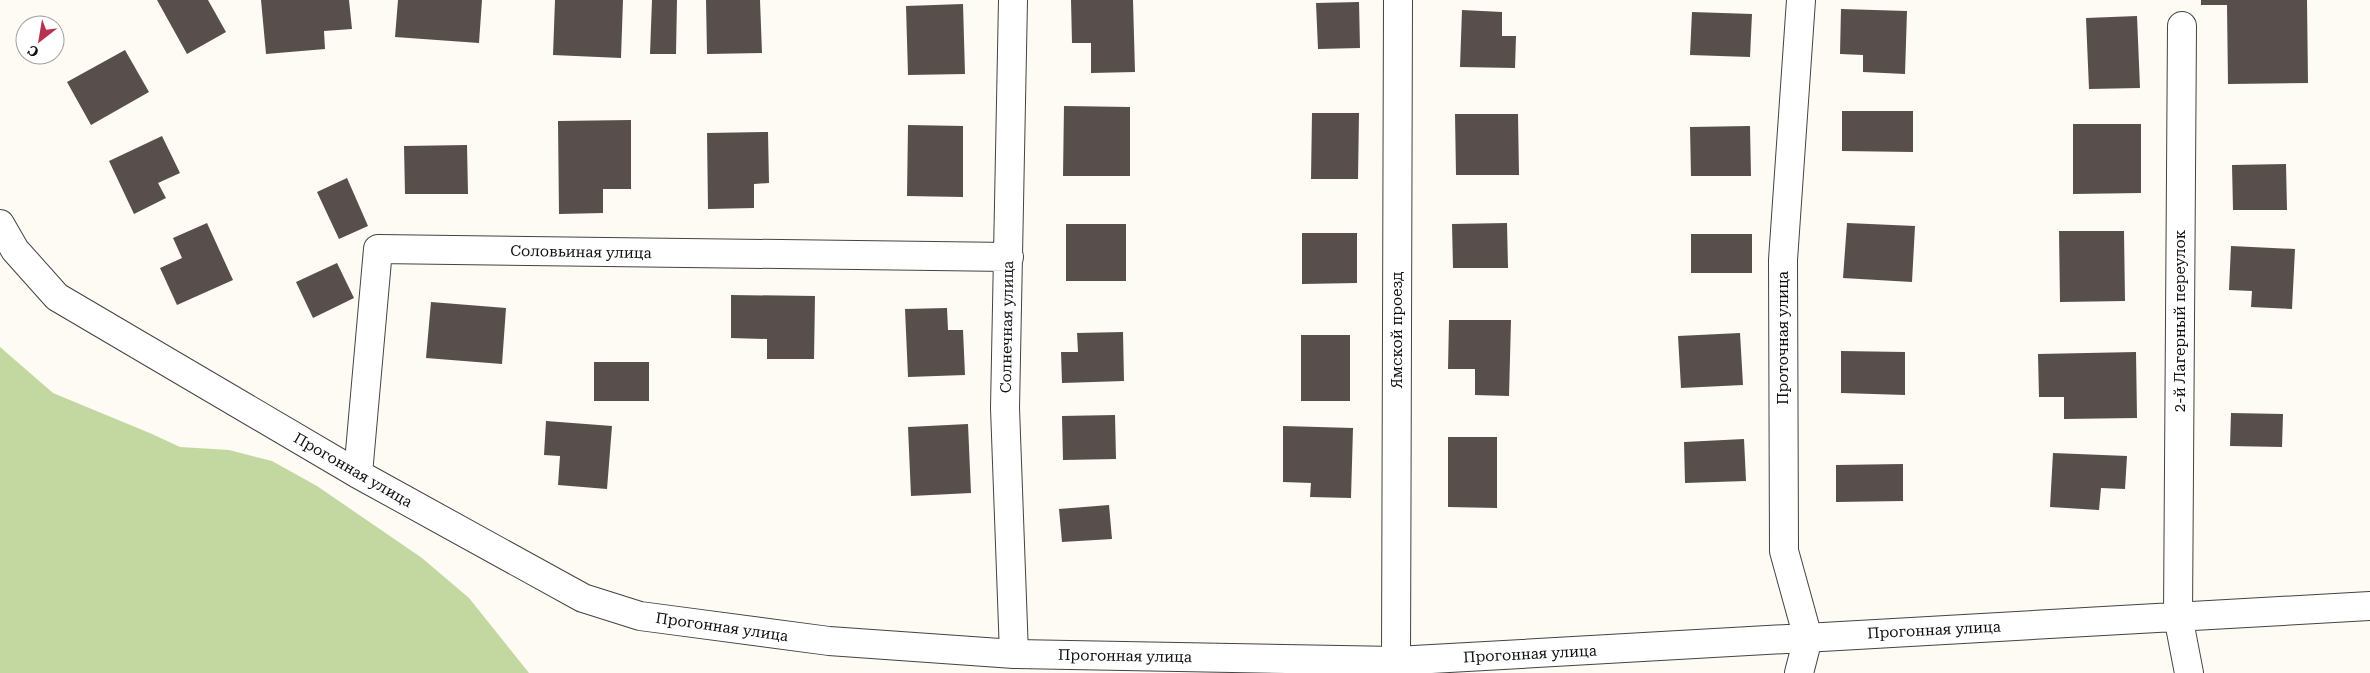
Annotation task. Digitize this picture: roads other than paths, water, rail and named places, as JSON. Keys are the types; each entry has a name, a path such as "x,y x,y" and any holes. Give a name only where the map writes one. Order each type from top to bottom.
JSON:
{"street":[{"name":"Солнечная улица","path":"1013,0 1005,408 1014,654"},
{"name":"Ямской проезд","path":"1396,661 1398,0"},
{"name":"Проточная улица","path":"1799,673 1808,638 1784,551 1783,260 1801,0"},
{"name":"2-й Лагерный переулок","path":"2182,26 2178,616 2189,673"},
{"name":"Прогонная улица","path":"0,224 15,250 57,297 358,474 583,598 640,616 829,641 1014,654 1396,661 1428,666 1808,638 2370,606"},
{"name":"Соловьиная улица","path":"358,474 378,249 1009,257"}]}
